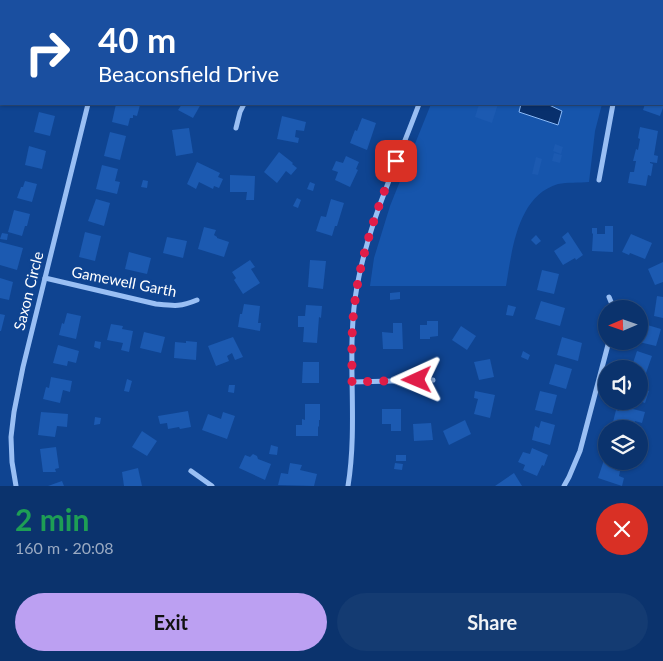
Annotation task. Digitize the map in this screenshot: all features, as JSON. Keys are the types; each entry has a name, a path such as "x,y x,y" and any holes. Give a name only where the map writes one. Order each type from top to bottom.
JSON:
{"street":[{"name":"Saxon Circle","path":"16,486 12,462 11,437 14,412 88,105"},
{"path":"236,128 244,105"},
{"path":"348,486 352,440 353,321 362,262 378,209 419,105"},
{"path":"599,180 613,105"},
{"name":"Gamewell Garth","path":"45,278 156,304 182,306 197,300"},
{"path":"564,486 580,451 607,350"},
{"path":"352,382 433,380"},
{"path":"191,471 212,486"}],"shaded area":[{"path":"431,105 602,105 595,131 589,182 558,184 544,190 533,200 519,226 506,286 370,286 374,258 390,206"},
{"path":"521,105 549,105 562,111 558,125 519,112"}],"building":[{"path":"116,105 140,105 137,116 133,115 133,118 130,118 128,126 112,122"},
{"path":"181,105 200,105 193,118 178,110"},
{"path":"479,105 498,105 492,123 475,117"},
{"path":"645,105 663,105 660,116 643,110"},
{"path":"39,112 55,116 50,136 34,132"},
{"path":"282,116 306,122 304,131 296,130 295,137 299,138 298,143 277,139"},
{"path":"362,118 376,123 367,150 350,143"},
{"path":"640,127 658,131 654,155 658,156 657,163 650,162 653,164 651,176 648,175 646,186 628,183 630,172 634,172 636,161 633,161 636,149 638,150"},
{"path":"189,128 193,153 176,156 172,130"},
{"path":"110,132 126,136 120,160 104,156"},
{"path":"555,144 563,147 561,154 553,151"},
{"path":"29,146 46,151 42,169 25,165"},
{"path":"279,152 297,168 291,175 286,171 277,183 264,172"},
{"path":"554,153 562,155 560,163 552,161"},
{"path":"346,156 359,162 356,169 358,170 350,187 335,180 338,172 332,170 336,161 343,163"},
{"path":"536,157 542,159 538,175 532,174"},
{"path":"197,162 220,173 218,177 223,179 219,188 214,186 213,189 199,182 196,189 187,184"},
{"path":"102,165 118,169 115,181 120,182 117,194 96,189"},
{"path":"230,175 255,176 254,200 246,200 247,192 230,192"},
{"path":"143,180 148,181 147,188 141,187"},
{"path":"25,181 37,184 32,202 17,198"},
{"path":"310,182 315,184 313,191 307,189"},
{"path":"297,198 301,200 298,208 293,206"},
{"path":"96,199 110,203 104,226 88,221"},
{"path":"331,199 344,203 332,236 316,231 321,216 326,217"},
{"path":"14,210 30,214 22,236 8,232"},
{"path":"605,226 613,226 613,252 592,251 592,228 597,228 597,234 605,234"},
{"path":"204,227 216,230 214,235 217,238 229,242 224,257 198,249"},
{"path":"85,232 101,236 95,261 79,257"},
{"path":"568,232 583,255 563,265 554,251 566,243 562,237"},
{"path":"2,233 8,234 7,240 0,239"},
{"path":"631,234 652,243 645,259 622,252"},
{"path":"536,235 541,241 536,245 531,240"},
{"path":"167,237 187,241 183,258 163,253"},
{"path":"0,242 23,248 17,270 0,265"},
{"path":"129,252 151,258 147,274 125,269"},
{"path":"250,260 255,267 251,269 260,283 243,294 234,280 236,278 232,272"},
{"path":"310,260 326,261 323,289 308,287"},
{"path":"663,262 663,282 655,285 648,269"},
{"path":"542,270 559,274 554,294 537,290"},
{"path":"0,278 13,282 9,300 0,298"},
{"path":"400,292 400,299 390,300 390,293"},
{"path":"657,296 663,297 663,318 654,316"},
{"path":"541,301 565,308 560,326 535,319"},
{"path":"244,304 260,306 258,323 261,323 260,331 238,327"},
{"path":"306,305 322,306 317,343 303,342 304,327 298,327 298,316 305,316"},
{"path":"508,305 516,307 513,316 506,315"},
{"path":"67,313 81,316 76,339 59,335"},
{"path":"0,314 5,315 1,331 0,331"},
{"path":"427,321 438,321 438,336 430,337 430,339 420,339 420,325 427,325"},
{"path":"393,323 402,323 403,349 383,349 382,332 393,333"},
{"path":"111,324 123,326 122,329 133,331 129,352 121,350 123,343 107,340"},
{"path":"648,325 661,329 656,346 648,344"},
{"path":"461,326 476,336 467,350 452,340"},
{"path":"144,332 165,337 161,353 140,348"},
{"path":"233,337 243,357 235,360 232,353 227,356 229,361 216,366 208,346"},
{"path":"562,337 582,343 578,361 557,355"},
{"path":"95,341 101,342 100,349 94,347"},
{"path":"186,341 197,342 196,360 174,358 175,342 186,343"},
{"path":"58,345 79,351 76,363 68,361 67,366 53,363"},
{"path":"523,351 530,355 528,360 521,357"},
{"path":"637,351 652,356 648,367 648,360 634,360"},
{"path":"490,359 494,377 479,380 474,362"},
{"path":"303,362 319,362 319,383 302,383"},
{"path":"555,364 572,369 566,389 549,384"},
{"path":"51,377 72,381 70,392 63,390 60,403 43,399 46,387 49,388"},
{"path":"127,379 132,381 129,392 124,391"},
{"path":"229,385 235,385 234,393 228,392"},
{"path":"475,391 495,395 490,418 474,414 478,399 474,398"},
{"path":"540,391 557,395 552,414 535,410"},
{"path":"305,404 320,404 318,436 296,436 296,425 302,425 302,419 305,420"},
{"path":"382,409 401,409 401,431 391,431 391,424 382,424"},
{"path":"616,410 637,410 645,412 643,420 614,420"},
{"path":"188,411 191,427 168,429 167,423 160,424 158,416"},
{"path":"41,412 68,414 67,427 57,426 55,437 38,435"},
{"path":"223,412 235,416 227,439 202,430 208,414 221,419"},
{"path":"95,417 101,418 100,424 94,425"},
{"path":"465,420 471,434 449,445 443,431"},
{"path":"541,421 555,425 550,445 532,440 535,426 539,428"},
{"path":"431,423 433,440 414,441 413,424"},
{"path":"142,431 157,441 147,456 132,447"},
{"path":"271,445 278,447 277,455 269,454"},
{"path":"56,447 59,468 55,469 56,472 43,472 40,449"},
{"path":"532,448 548,455 544,466 542,465 537,476 523,470 525,465 518,462 523,452 530,454"},
{"path":"253,454 258,459 271,464 265,480 239,468 245,455 250,457"},
{"path":"396,455 406,455 406,461 396,461"},
{"path":"290,463 302,465 300,470 317,474 314,486 278,485 281,473 288,474"},
{"path":"395,463 403,464 402,470 394,469"},
{"path":"138,468 142,486 124,486 122,472"},
{"path":"601,470 615,470 620,471 619,476 624,478 622,486 598,478"},
{"path":"514,473 522,486 495,486"},
{"path":"62,481 64,486 48,486"}],"route":[{"path":"396,161 368,238 358,281 353,321 352,382 417,380"}]}
